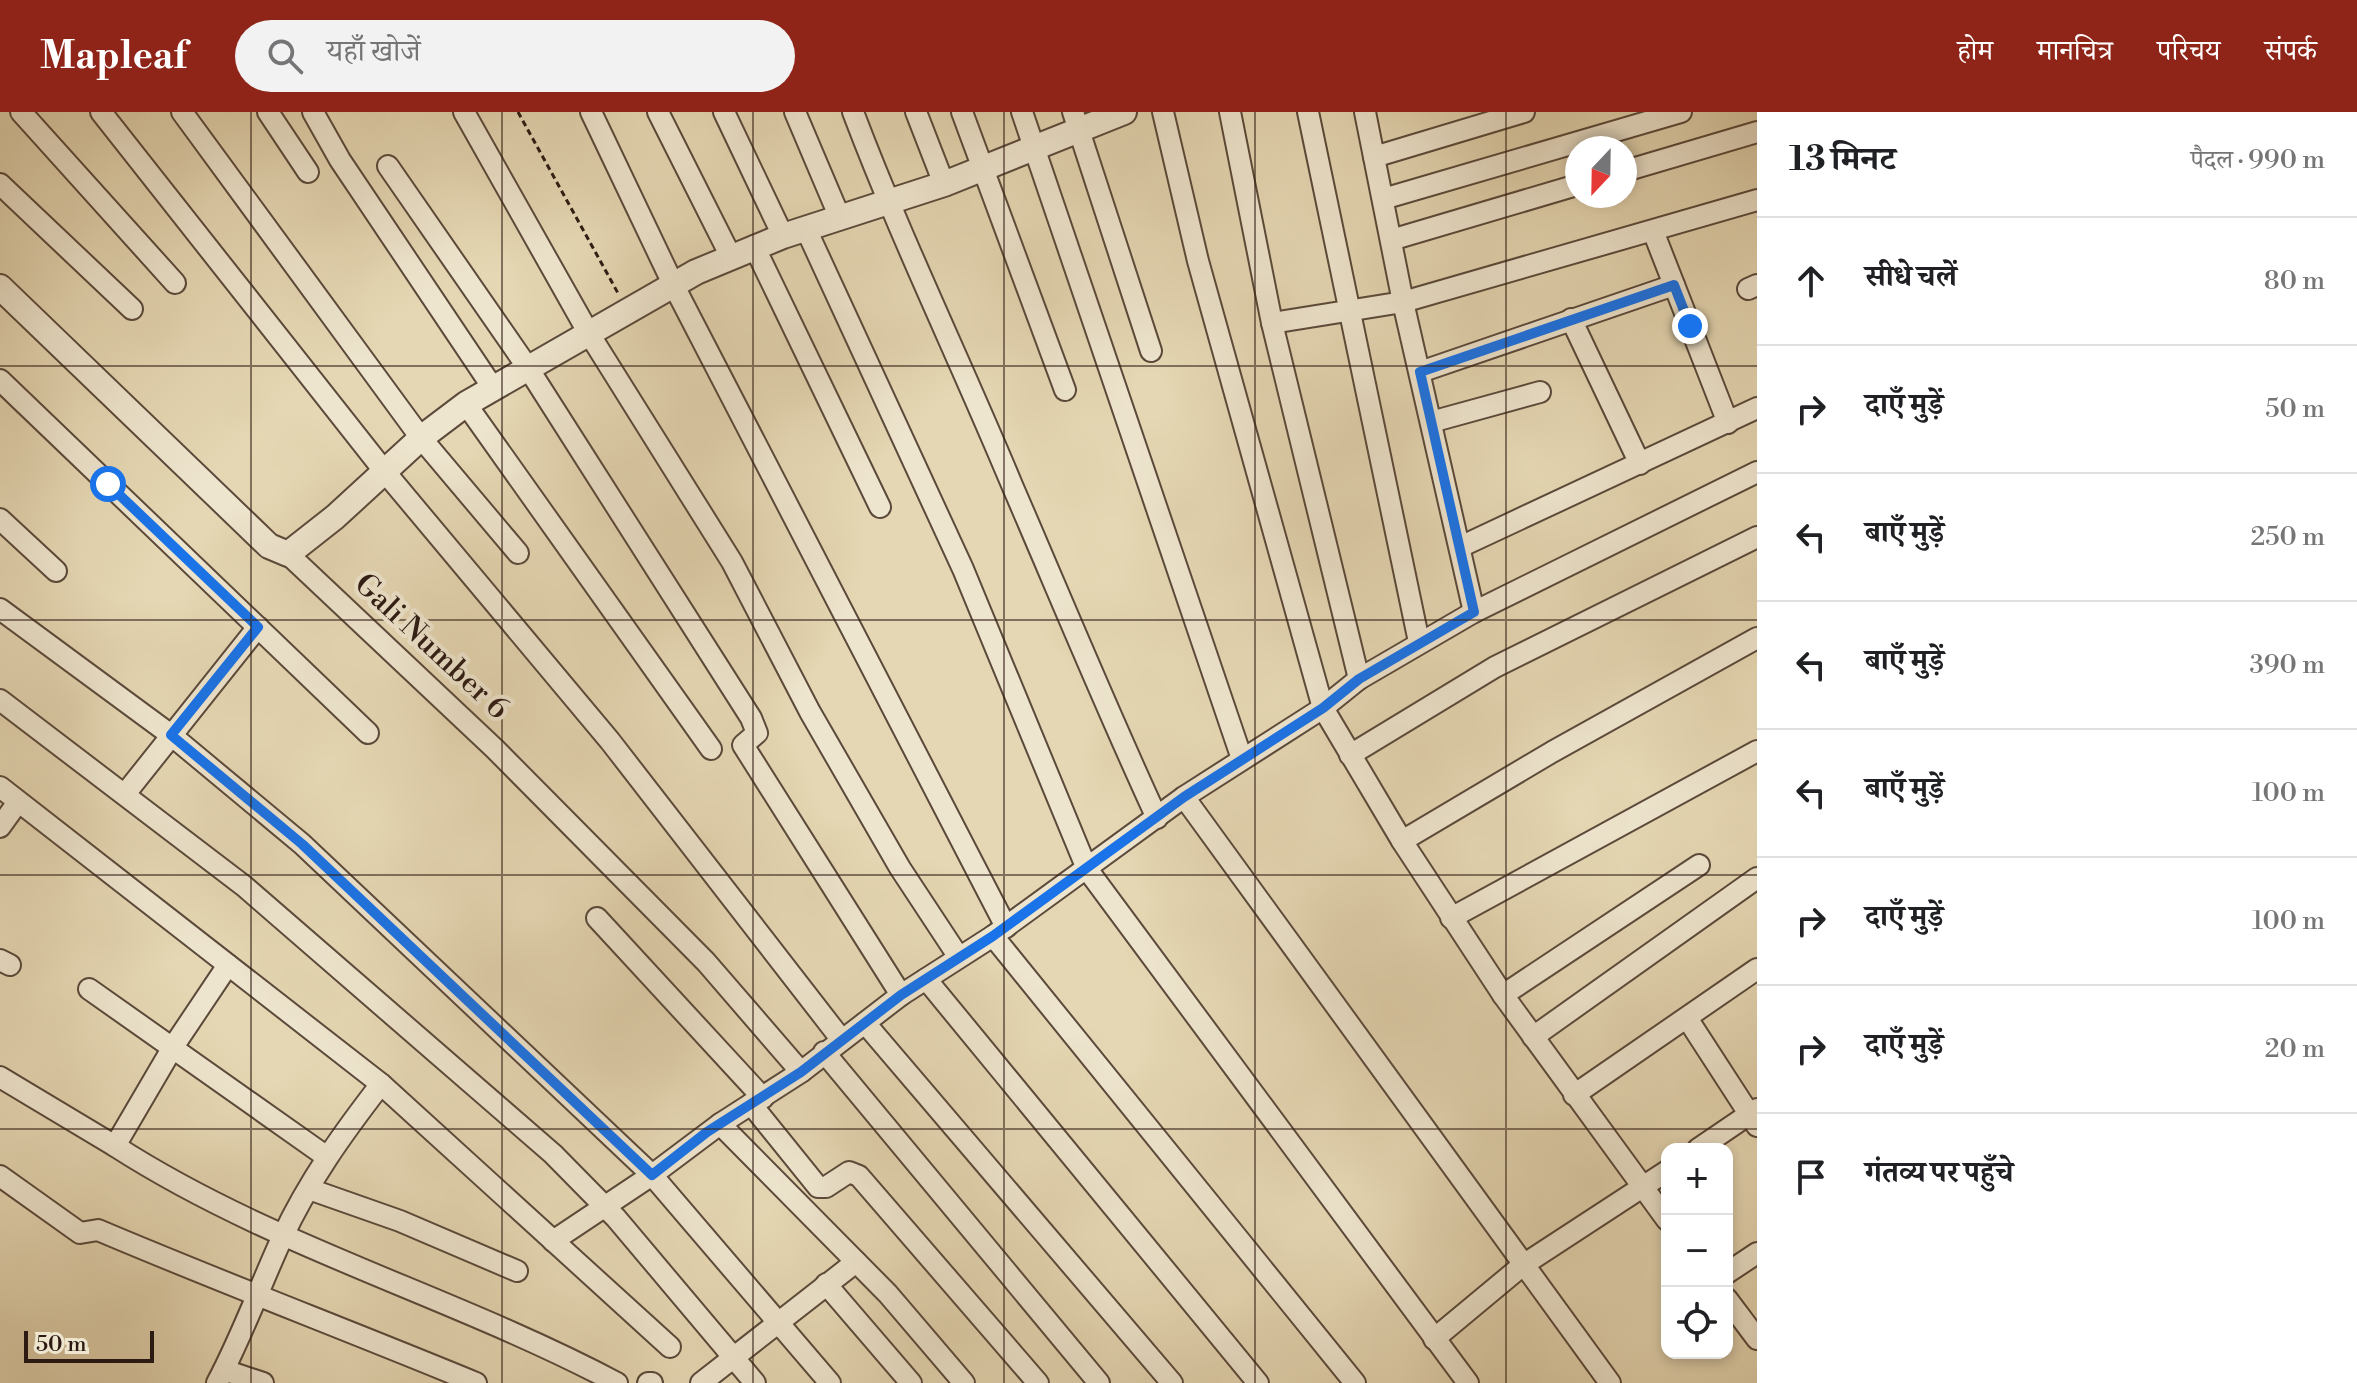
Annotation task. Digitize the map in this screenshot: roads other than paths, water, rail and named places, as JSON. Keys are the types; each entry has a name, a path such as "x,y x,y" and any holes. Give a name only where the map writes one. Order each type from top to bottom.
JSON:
{"street":[{"path":"21,112 175,283"},
{"path":"101,112 385,472 610,741 841,1039"},
{"path":"182,112 421,438 518,553"},
{"path":"268,112 308,172"},
{"path":"313,112 340,160 493,388"},
{"path":"464,112 588,332 732,562 860,799 958,956"},
{"path":"591,112 673,284 1000,931 1355,1383"},
{"path":"658,112 730,255"},
{"path":"724,112 794,232 963,569 1087,869 1468,1383"},
{"path":"795,112 840,218"},
{"path":"853,112 888,204 1012,484 1086,666 1157,818"},
{"path":"916,112 944,184"},
{"path":"962,112 1065,390"},
{"path":"1022,112 1153,505 1242,759"},
{"path":"1163,112 1198,261 1323,708 1451,918 1574,1095 1663,1215"},
{"path":"1230,112 1272,323 1359,679"},
{"path":"1308,112 1419,642"},
{"path":"1365,112 1403,302 1474,612"},
{"path":"1374,157 1524,112"},
{"path":"1383,199 1681,112"},
{"path":"288,554 421,438 466,404 673,284 754,246 888,204 1036,148 1077,121 1119,113"},
{"path":"1077,121 1151,351"},
{"path":"1637,167 1757,132"},
{"path":"388,166 528,368 751,718 757,733 743,745 901,995"},
{"path":"0,184 132,309"},
{"path":"1391,240 1565,189"},
{"path":"1272,323 1403,302 1757,200"},
{"path":"1653,231 1728,423"},
{"path":"754,246 880,507"},
{"path":"1420,372 1674,285"},
{"name":"Gali Number 6","path":"0,287 269,546 288,554 495,749 695,950 801,1072"},
{"path":"1571,319 1640,464"},
{"path":"0,380 368,733"},
{"path":"1431,422 1540,392"},
{"path":"466,404 711,749"},
{"path":"1460,547 1757,408"},
{"path":"553,1241 652,1175 720,1124 801,1072 901,995 1000,931 1184,797 1323,708 1359,679 1474,612 1757,472"},
{"path":"0,519 56,571"},
{"path":"1350,755 1495,667 1757,537"},
{"path":"0,609 171,735 302,844 652,1175 830,1383"},
{"path":"125,794 258,627"},
{"path":"1402,841 1552,752 1757,638"},
{"path":"0,700 256,896 553,1154 605,1207 755,1383"},
{"path":"1451,918 1757,751"},
{"path":"0,787 381,1084 670,1347"},
{"path":"1184,797 1610,1383"},
{"path":"0,827 18,802"},
{"path":"1503,995 1699,865"},
{"path":"1533,1037 1757,878"},
{"path":"597,918 757,1101 818,1187 826,1187 849,1172 859,1176 1038,1383"},
{"path":"115,1146 173,1047 228,965"},
{"path":"1574,1095 1757,969"},
{"path":"926,979 1258,1383"},
{"path":"89,989 327,1157"},
{"path":"1687,1018 1754,1116 1708,1143"},
{"path":"865,1023 1172,1383"},
{"path":"824,1052 1099,1383"},
{"path":"0,1077 176,1184 283,1237 493,1322 617,1383"},
{"path":"263,1383 220,1377 283,1237 309,1189 327,1157 381,1084"},
{"path":"720,1124 856,1262 964,1383"},
{"path":"1434,1339 1523,1265 1661,1175"},
{"path":"0,1176 80,1233 98,1230 258,1298 358,1333 476,1383"},
{"path":"309,1189 386,1215 517,1271"},
{"path":"1733,1269 1757,1253"},
{"path":"701,1383 856,1262"},
{"path":"826,1284 911,1383"},
{"path":"1733,1307 1757,1339"}]}
